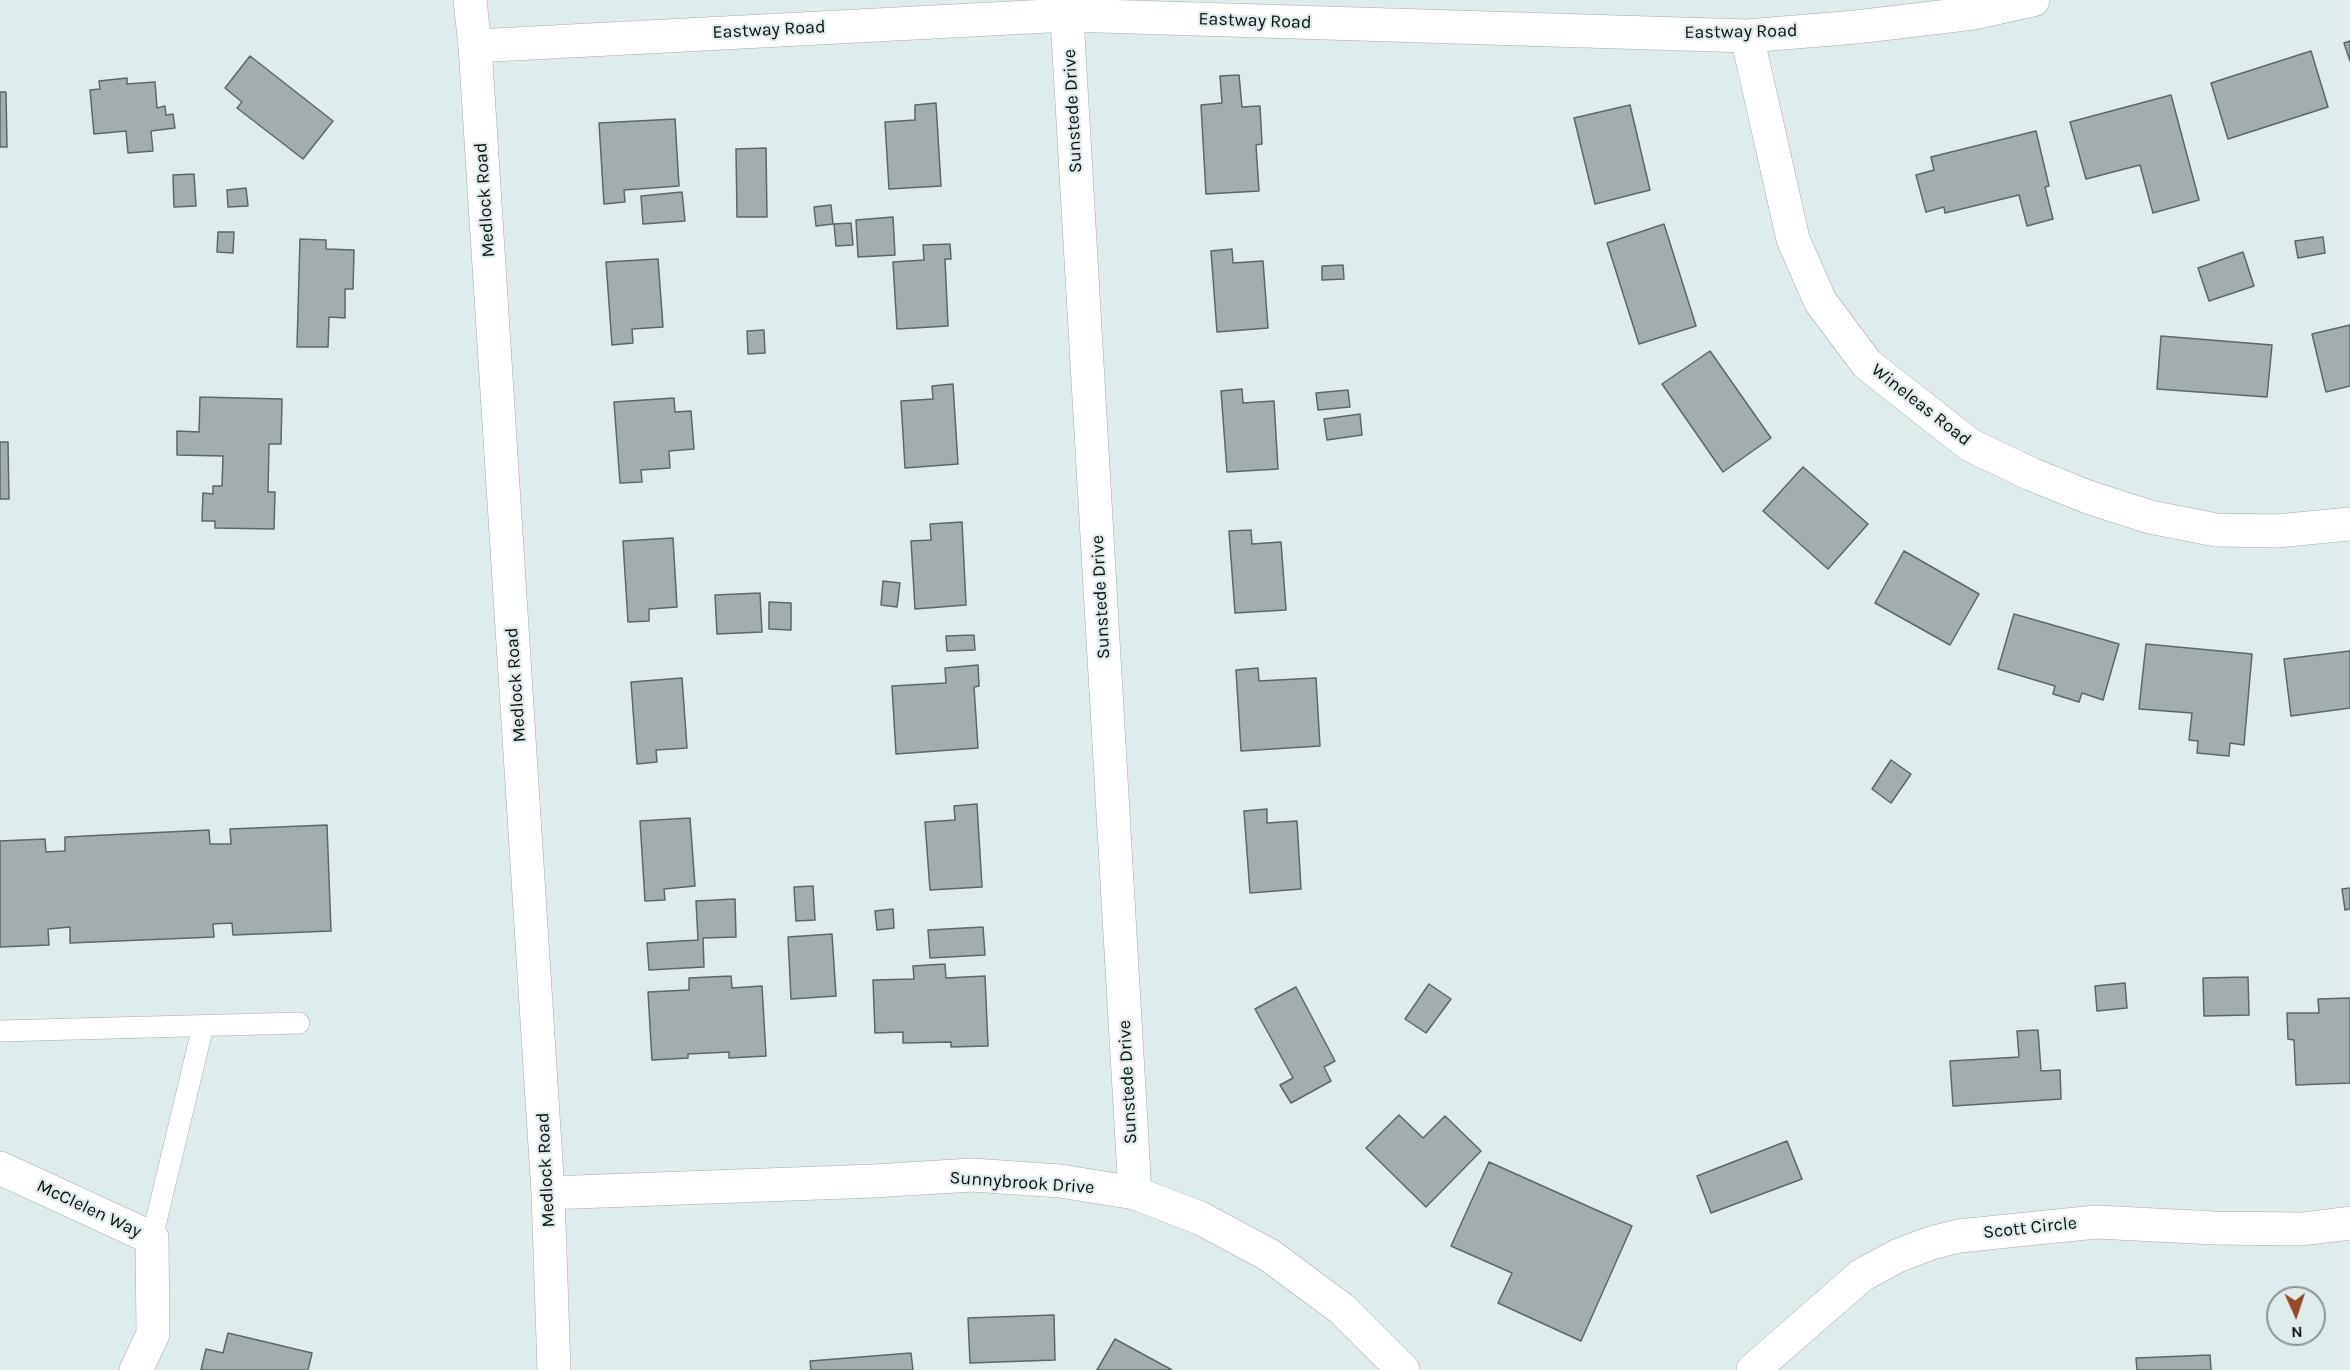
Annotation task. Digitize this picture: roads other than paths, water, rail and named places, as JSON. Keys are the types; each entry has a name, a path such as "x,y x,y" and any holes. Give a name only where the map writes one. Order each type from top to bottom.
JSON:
{"street":[{"name":"Medlock Road","path":"470,0 475,46 548,1192 554,1370"},
{"name":"Eastway Road","path":"475,46 1067,7 1747,36 1951,16 2033,0"},
{"name":"Sunstede Drive","path":"1067,7 1135,1193"},
{"name":"Wineleas Road","path":"1747,36 1793,239 1820,301 1867,364 1970,445 2069,489 2150,517 2216,530 2277,531 2350,524"},
{"name":"McClelen Way","path":"0,1168 152,1238 153,1334 136,1370"},
{"name":"Sunnybrook Drive","path":"548,1192 873,1181 972,1175 1060,1181 1135,1193 1200,1218 1269,1255 1342,1309 1404,1370"},
{"name":"Scott Circle","path":"1753,1370 1863,1275 1897,1256 1950,1238 1994,1231 2096,1222 2215,1228 2302,1229 2350,1223"}],"lane":[{"path":"0,1031 298,1023"},
{"path":"152,1238 203,1026"}]}
